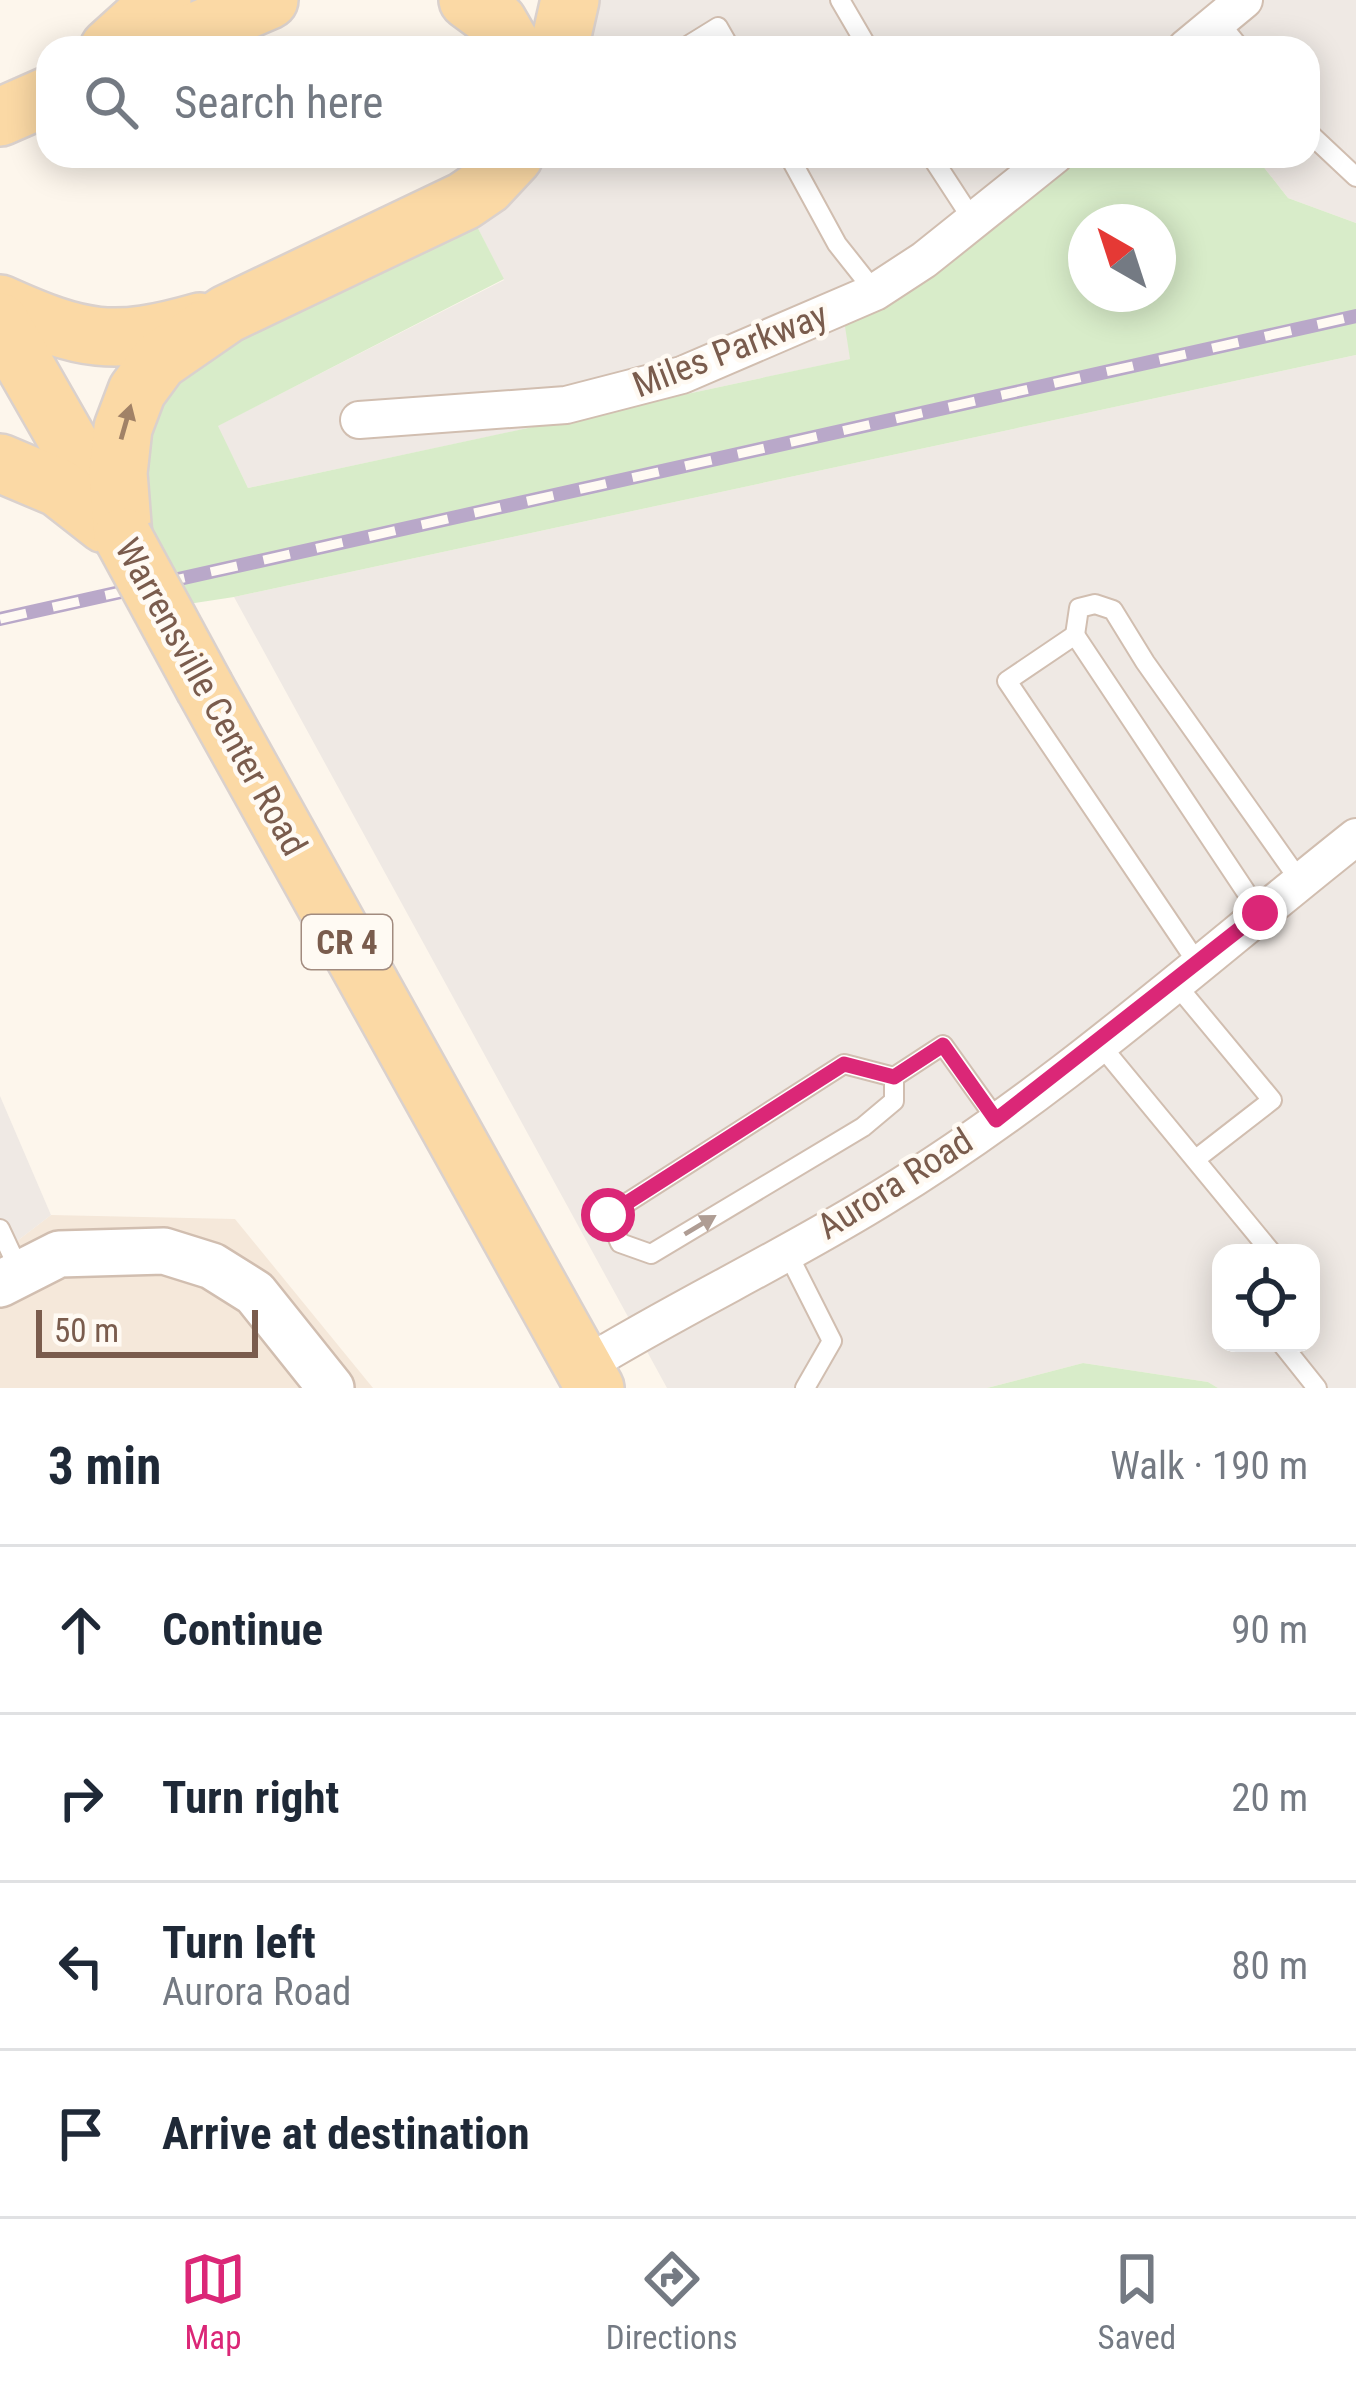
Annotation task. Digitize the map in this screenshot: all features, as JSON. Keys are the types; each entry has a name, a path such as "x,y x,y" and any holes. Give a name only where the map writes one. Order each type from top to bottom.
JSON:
{"main road":[{"path":"122,36 162,0"},
{"path":"186,36 269,0"},
{"path":"468,0 498,22 506,36"},
{"path":"562,36 570,0"},
{"path":"0,117 36,101"},
{"path":"123,537 118,473 123,428 133,399 159,361 227,314 464,201 501,168"},
{"path":"0,304 54,328 107,339 143,337 227,314"},
{"name":"Warrensville Center Road","path":"0,322 123,537 576,1381"},
{"path":"0,463 58,488 123,537"}],"street":[{"name":"Miles Parkway","path":"359,420 512,410 611,395 682,375 875,292 974,222 1039,168"},
{"name":"Aurora Road","path":"576,1381 673,1311 886,1196 996,1120 1356,837"},
{"path":"10,1279 58,1254 164,1251 212,1266 255,1293 331,1388"}],"lane":[{"path":"840,0 861,36"},
{"path":"1320,143 1356,177"},
{"path":"796,168 837,244 875,292"},
{"path":"939,168 974,222"},
{"path":"1260,913 1075,635 1079,608 1095,604 1113,610 1300,881"},
{"path":"1075,635 1006,681 1186,973 1272,1100 1196,1159"},
{"path":"1098,1042 1265,1244"},
{"path":"894,1077 894,1101 863,1127 651,1254 620,1243 608,1215 844,1064 894,1077 943,1045 996,1120"},
{"path":"0,1229 10,1279"},
{"path":"786,1250 832,1341 806,1388"},
{"path":"1288,1352 1317,1388"}],"shaded area":[{"path":"570,0 1356,0 1356,223 1288,198 1264,168 1320,168 1320,36 562,36"},
{"path":"501,168 1042,168 851,359 248,488 217,426 504,280 464,201"},
{"path":"1356,355 1356,1388 1218,1388 1208,1382 1083,1363 987,1388 667,1388 234,597"},
{"path":"0,1096 51,1215 0,1254"},
{"path":"51,1215 235,1219 373,1388 0,1388 0,1254"}],"green space":[{"path":"1037,168 1264,168 1288,198 1356,223 1356,355 234,597 162,608 118,473 137,391 464,201 504,279 218,426 248,488 850,359 842,307"},
{"path":"1083,1363 1208,1382 1218,1388 987,1388"}],"railway":[{"path":"0,619 1356,316"}],"route":[{"path":"608,1215 844,1064 894,1077 943,1045 996,1120 1260,913"}]}
